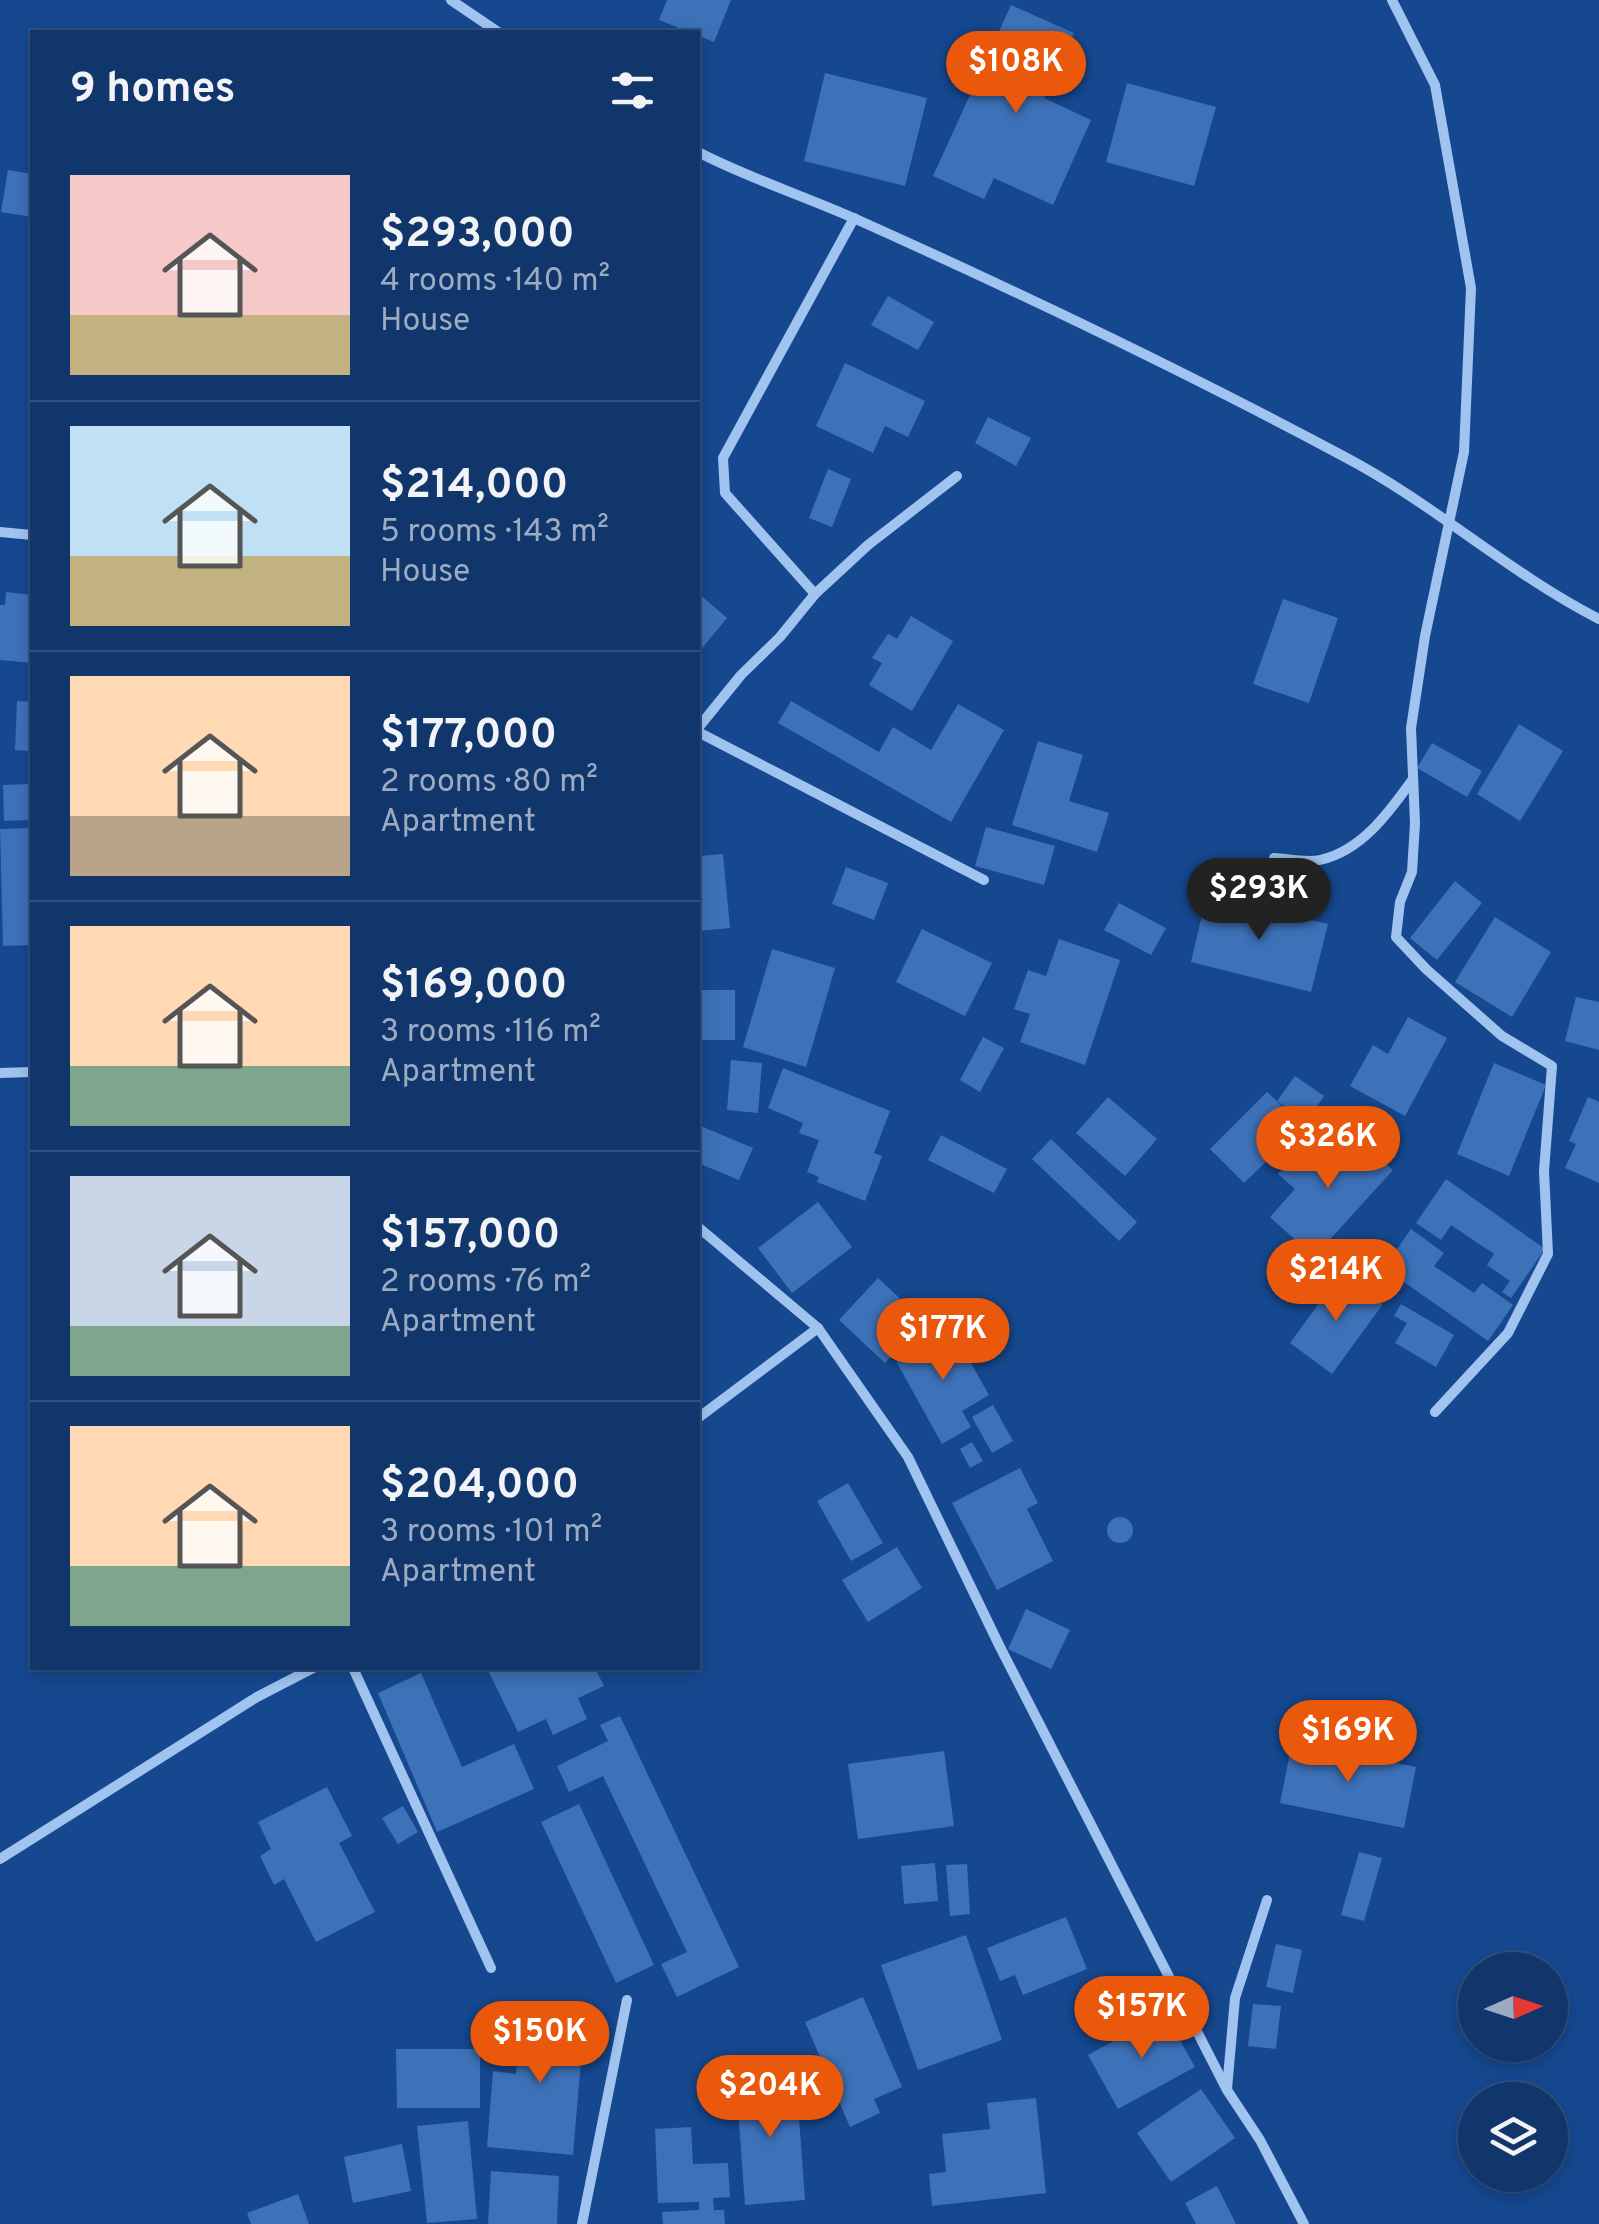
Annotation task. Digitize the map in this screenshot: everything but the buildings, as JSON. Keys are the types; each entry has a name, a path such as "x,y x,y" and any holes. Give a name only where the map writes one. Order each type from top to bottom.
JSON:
{"street":[{"path":"451,0 495,30"},
{"path":"1392,0 1435,85 1471,288 1464,452 1411,728 1412,872 1400,902 1396,936 1426,969 1502,1036 1552,1066 1544,1172 1548,1254 1508,1333 1435,1412"},
{"path":"700,153 736,172 854,218 1117,339 1348,458 1561,600 1599,619"},
{"path":"815,594 725,492 723,458 854,218"},
{"path":"700,727 741,675 780,637 815,594 868,545 957,476"},
{"path":"0,532 30,535"},
{"path":"700,731 984,880"},
{"path":"1274,858 1320,860 1349,847 1382,821 1414,778"},
{"path":"0,1073 30,1072"},
{"path":"700,1229 818,1328 908,1457 1000,1647 1227,2090 1260,2140 1304,2224"},
{"path":"700,1416 818,1328"},
{"path":"0,1859 257,1697 309,1670"},
{"path":"354,1670 491,1968"},
{"path":"1227,2090 1235,1998 1267,1900"},
{"path":"582,2224 627,2000"}]}
